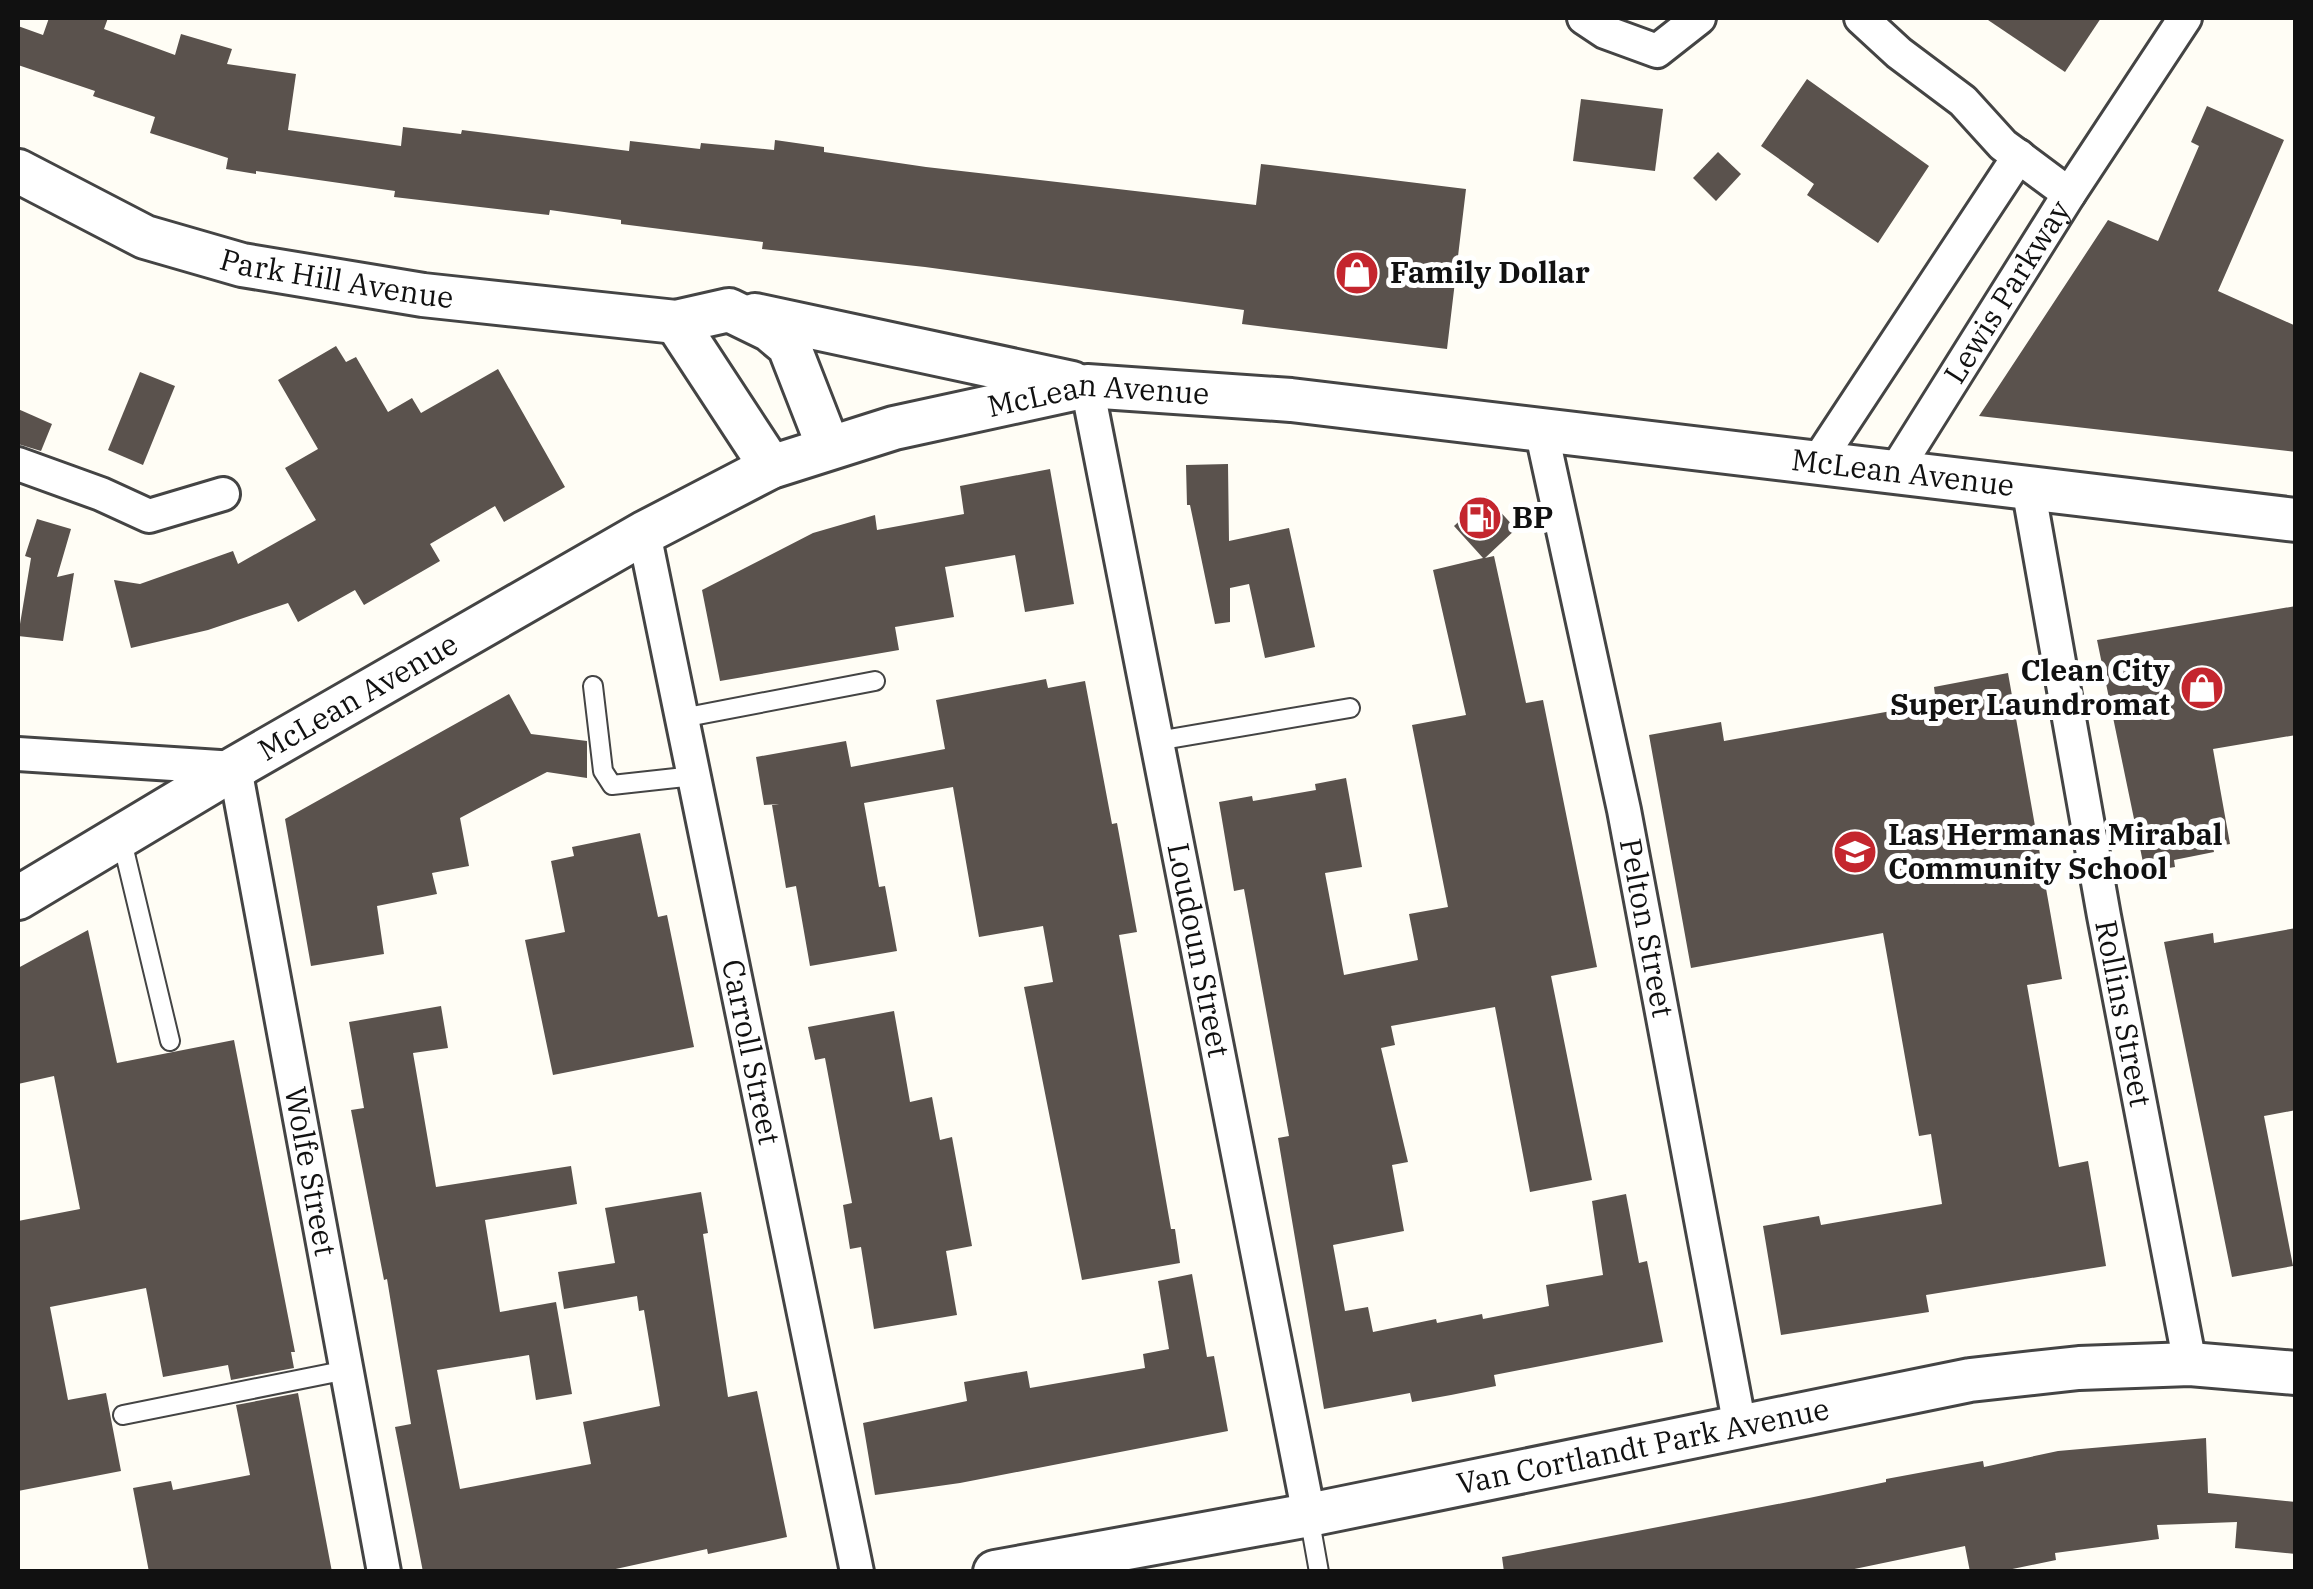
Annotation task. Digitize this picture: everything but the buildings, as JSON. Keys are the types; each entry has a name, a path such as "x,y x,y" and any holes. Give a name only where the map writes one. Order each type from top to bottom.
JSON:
{"street":[{"path":"1584,18 1605,32 1657,51 1699,18"},
{"name":"Lewis Parkway","path":"1861,18 1962,101 2003,145 2068,194 1896,470"},
{"path":"2068,194 2185,18"},
{"path":"1818,461 2019,156"},
{"name":"Park Hill Avenue","path":"18,172 145,237 242,265 423,295 676,322 729,310"},
{"path":"729,310 1087,386"},
{"path":"729,310 770,330 789,346 828,446"},
{"path":"676,322 771,467"},
{"name":"McLean Avenue","path":"18,898 235,768 644,533 771,467 894,428 1087,386 1291,400 2296,520"},
{"name":"Loudoun Street","path":"1087,386 1309,1515"},
{"name":"Pelton Street","path":"1541,429 1624,810 1740,1428"},
{"path":"18,464 149,516 223,494"},
{"name":"Rollins Street","path":"2028,487 2104,916 2190,1364"},
{"name":"Carroll Street","path":"644,533 857,1572"},
{"path":"18,754 235,768"},
{"name":"Wolfe Street","path":"235,768 384,1572"},
{"name":"Van Cortlandt Park Avenue","path":"995,1572 1309,1515 1970,1380 2079,1368 2190,1364 2296,1373"}],"lane":[{"path":"682,718 875,682"},
{"path":"594,686 603,771 612,785 694,776"},
{"path":"1157,741 1350,708"},
{"path":"121,837 170,1041"},
{"path":"122,1415 347,1370"},
{"path":"1309,1515 1318,1572"}],"place":[{"name":"Family Dollar","path":"1357,273"},
{"name":"BP","path":"1480,518"},
{"name":"Clean City Super Laundromat","path":"2202,688"},
{"name":"Las Hermanas Mirabal Community School","path":"1855,852"}]}
